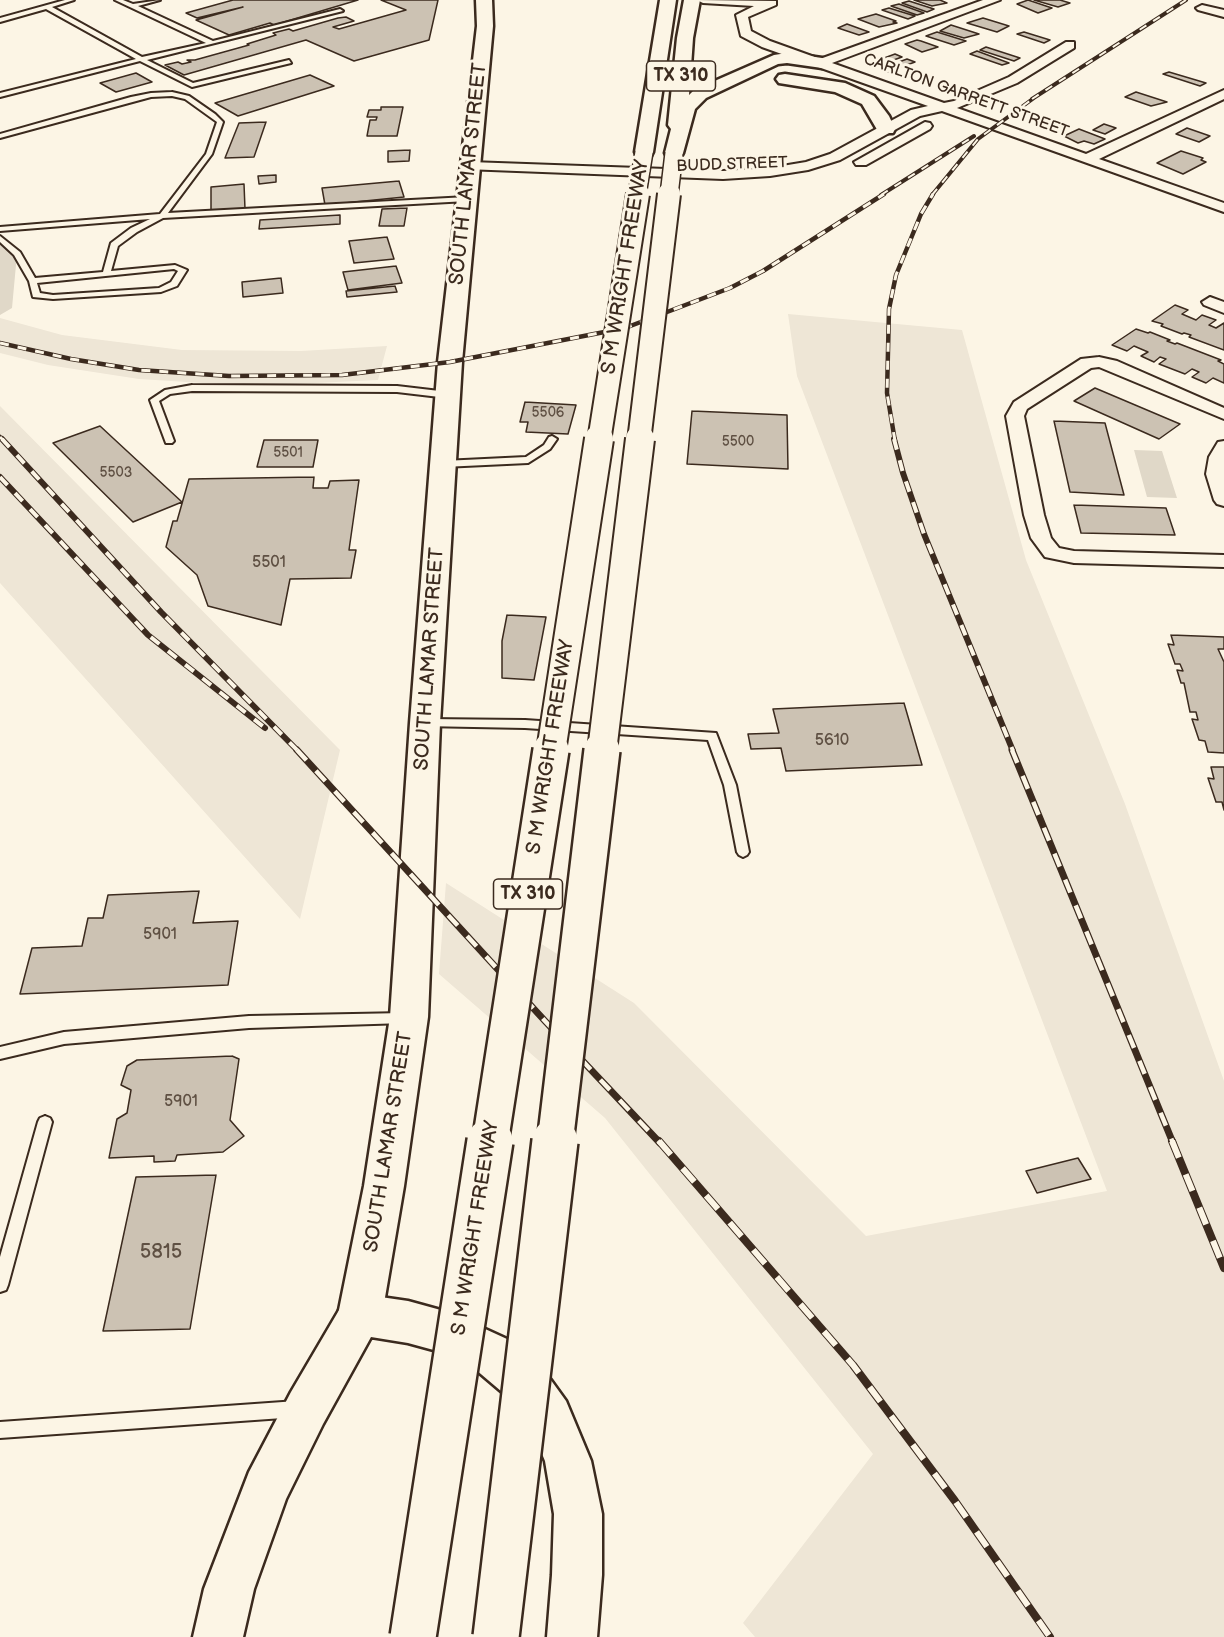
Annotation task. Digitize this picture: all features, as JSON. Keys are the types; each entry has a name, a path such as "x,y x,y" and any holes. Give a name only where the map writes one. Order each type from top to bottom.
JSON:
{"main road":[{"name":"SOUTH LAMAR STREET","path":"218,1637 229,1589 266,1489 307,1408 360,1315 384,1186 409,1017 425,723 448,395 485,26 483,0"},
{"name":"S M WRIGHT FREEWAY","path":"496,1637 659,153 668,0"},
{"name":"S M WRIGHT FREEWAY","path":"413,1637 659,153 692,0"},
{"path":"659,153 690,101 714,86 774,60 801,59 822,63"},
{"path":"714,86 775,79 804,80 839,87 868,100 886,129"},
{"path":"360,1315 408,1322 448,1333 491,1354 524,1381 550,1417 568,1461 578,1514 577,1575 572,1637"}],"street":[{"path":"703,0 776,1"},
{"path":"822,63 994,0"},
{"name":"CARLTON GARRETT STREET","path":"776,1 742,15 745,33 765,44 822,63 941,109 1224,207"},
{"path":"1202,8 1224,14"},
{"name":"BUDD STREET","path":"469,181 723,175 770,172 808,166 836,157 915,113 941,109 1013,80 1070,45"},
{"path":"1087,159 1224,94"},
{"name":"BUDD STREET","path":"469,181 724,187 766,185 842,171 871,158 935,120 941,109"},
{"path":"1224,414 1099,362 1087,363 1020,406 1016,416 1034,515 1041,538 1052,553 1074,556 1224,561"},
{"path":"1224,446 1218,457 1215,474 1224,500"}],"lane":[{"path":"0,20 71,0"},
{"path":"118,0 212,43"},
{"path":"132,6 157,0"},
{"path":"47,7 192,85 289,62"},
{"path":"0,95 340,11"},
{"path":"0,136 151,95 187,97 220,122 209,154 162,216 134,230 114,244 106,274"},
{"path":"0,229 162,216 469,181"},
{"path":"0,237 17,254 33,281 36,295 53,297 161,290 174,284 183,270 175,267 33,281"},
{"path":"169,441 154,400 168,392 192,388 397,389 448,395"},
{"path":"443,464 528,460 547,447 552,440"},
{"path":"425,723 525,724 712,736 730,785 743,852"},
{"path":"0,1053 64,1038 249,1022 409,1017"},
{"path":"0,1285 45,1122"},
{"path":"0,1430 307,1408"}],"shaded area":[{"path":"0,242 17,254 12,308 0,315"},
{"path":"788,314 962,330 1026,560 1125,804 1224,1081 1224,1637 755,1637 743,1623 873,1454 605,1118 439,974 446,883 634,1003 866,1236 1107,1191 797,376"},
{"path":"0,318 62,335 182,350 301,351 387,346 378,380 251,386 139,379 48,365 0,353"},
{"path":"0,406 340,750 300,919 0,583"},
{"path":"1134,450 1162,451 1177,498 1147,497"}],"building":[{"path":"233,0 358,0 274,25 270,23 229,35 196,20 243,7 197,18 186,13"},
{"path":"381,0 438,0 429,40 354,61 306,40 184,75 165,65 191,62 187,60 195,60 249,45 247,44 289,29 293,31 346,17 354,21 333,27 339,29 406,10"},
{"path":"914,0 940,0 947,3 932,6"},
{"path":"1028,0 1052,8 1038,13 1017,4"},
{"path":"1034,0 1060,0 1070,3 1058,7"},
{"path":"909,1 934,9 927,12 902,3"},
{"path":"899,4 924,13 917,15 891,6"},
{"path":"889,8 915,16 908,19 882,10"},
{"path":"876,14 897,23 879,27 858,19"},
{"path":"983,18 1009,26 997,32 967,23"},
{"path":"847,24 869,32 859,35 838,28"},
{"path":"951,25 979,34 964,38 940,31"},
{"path":"937,32 966,41 954,45 926,36"},
{"path":"1024,32 1050,40 1044,43 1017,34"},
{"path":"917,40 938,47 922,52 905,44"},
{"path":"986,47 1020,58 1014,61 980,50"},
{"path":"977,51 1009,63 1002,65 970,54"},
{"path":"895,54 902,57 874,67 868,64"},
{"path":"907,59 915,62 888,72 880,69"},
{"path":"1169,72 1206,83 1200,86 1163,74"},
{"path":"136,73 152,82 116,92 100,83"},
{"path":"310,75 334,86 238,116 215,103"},
{"path":"1136,92 1167,102 1151,106 1125,97"},
{"path":"381,107 403,107 397,136 367,136 370,120 376,120 377,117 367,117 369,110 381,110"},
{"path":"266,122 254,157 225,158 239,123"},
{"path":"1104,124 1116,128 1105,134 1093,130"},
{"path":"1187,128 1210,136 1199,142 1176,134"},
{"path":"1079,129 1105,139 1094,144 1084,141 1078,143 1064,136"},
{"path":"410,150 409,161 388,162 388,151"},
{"path":"1181,151 1203,158 1201,160 1206,162 1183,174 1157,163"},
{"path":"276,175 276,182 259,184 258,176"},
{"path":"399,181 404,197 325,205 322,188"},
{"path":"244,184 245,209 211,212 211,187"},
{"path":"407,208 404,226 379,226 382,209"},
{"path":"340,215 340,224 259,229 260,220"},
{"path":"387,237 394,259 354,263 349,241"},
{"path":"396,266 402,283 348,290 343,272"},
{"path":"281,278 283,293 243,297 242,282"},
{"path":"395,286 397,292 347,297 346,291"},
{"path":"1175,305 1188,310 1182,314 1196,320 1202,315 1216,320 1209,325 1216,328 1224,323 1224,350 1152,321"},
{"path":"1136,329 1150,332 1170,340 1167,341 1221,360 1218,361 1224,364 1224,383 1213,378 1206,383 1192,377 1199,372 1192,369 1185,374 1159,364 1166,359 1160,357 1154,362 1141,356 1148,352 1134,346 1127,351 1112,345"},
{"path":"1095,388 1180,424 1159,439 1074,401"},
{"path":"525,402 576,405 568,434 526,432 528,422 520,422"},
{"path":"692,411 787,415 788,469 687,464"},
{"path":"1054,421 1105,423 1124,495 1070,492"},
{"path":"100,426 182,502 133,522 53,443"},
{"path":"264,440 318,440 313,467 257,467"},
{"path":"314,477 313,488 328,488 330,481 359,480 349,550 356,550 351,578 290,579 281,625 208,606 197,575 166,547 173,521 177,521 189,479"},
{"path":"1074,505 1166,508 1175,535 1081,533"},
{"path":"507,615 546,617 534,680 502,678 502,641"},
{"path":"1171,635 1224,637 1224,649 1218,649 1224,662 1224,753 1208,752 1205,741 1199,740 1192,719 1198,720 1196,712 1190,712 1184,683 1181,683 1177,670 1183,671 1180,664 1175,664 1168,644 1174,645"},
{"path":"904,703 922,765 786,771 781,748 751,749 748,734 779,733 773,709"},
{"path":"1211,767 1224,767 1224,810 1222,802 1216,802 1208,778 1214,779"},
{"path":"199,891 193,923 238,921 228,985 20,994 32,948 82,946 88,918 103,918 108,895"},
{"path":"232,1056 239,1059 230,1120 244,1136 223,1152 177,1155 175,1161 154,1162 154,1156 109,1158 117,1119 127,1113 131,1090 121,1085 127,1066 137,1060"},
{"path":"1078,1158 1091,1179 1037,1193 1026,1171"},
{"path":"216,1175 190,1329 103,1331 136,1177"}],"railway":[{"path":"1036,96 1186,0"},
{"path":"932,195 978,139 1036,96"},
{"path":"1032,99 1036,96"},
{"path":"881,195 974,136"},
{"path":"0,343 71,359 139,370 229,376 342,375 450,362 625,328 730,288 763,271 884,194"},
{"path":"895,441 887,393 889,309 896,275 921,214 933,194"},
{"path":"2,439 161,612 298,751"},
{"path":"894,439 924,534 1013,751"},
{"path":"0,477 148,635 265,728"},
{"path":"297,750 660,1143"},
{"path":"1012,750 1173,1143"},
{"path":"659,1141 853,1365 955,1501 1050,1637"},
{"path":"1172,1141 1224,1268"}]}
